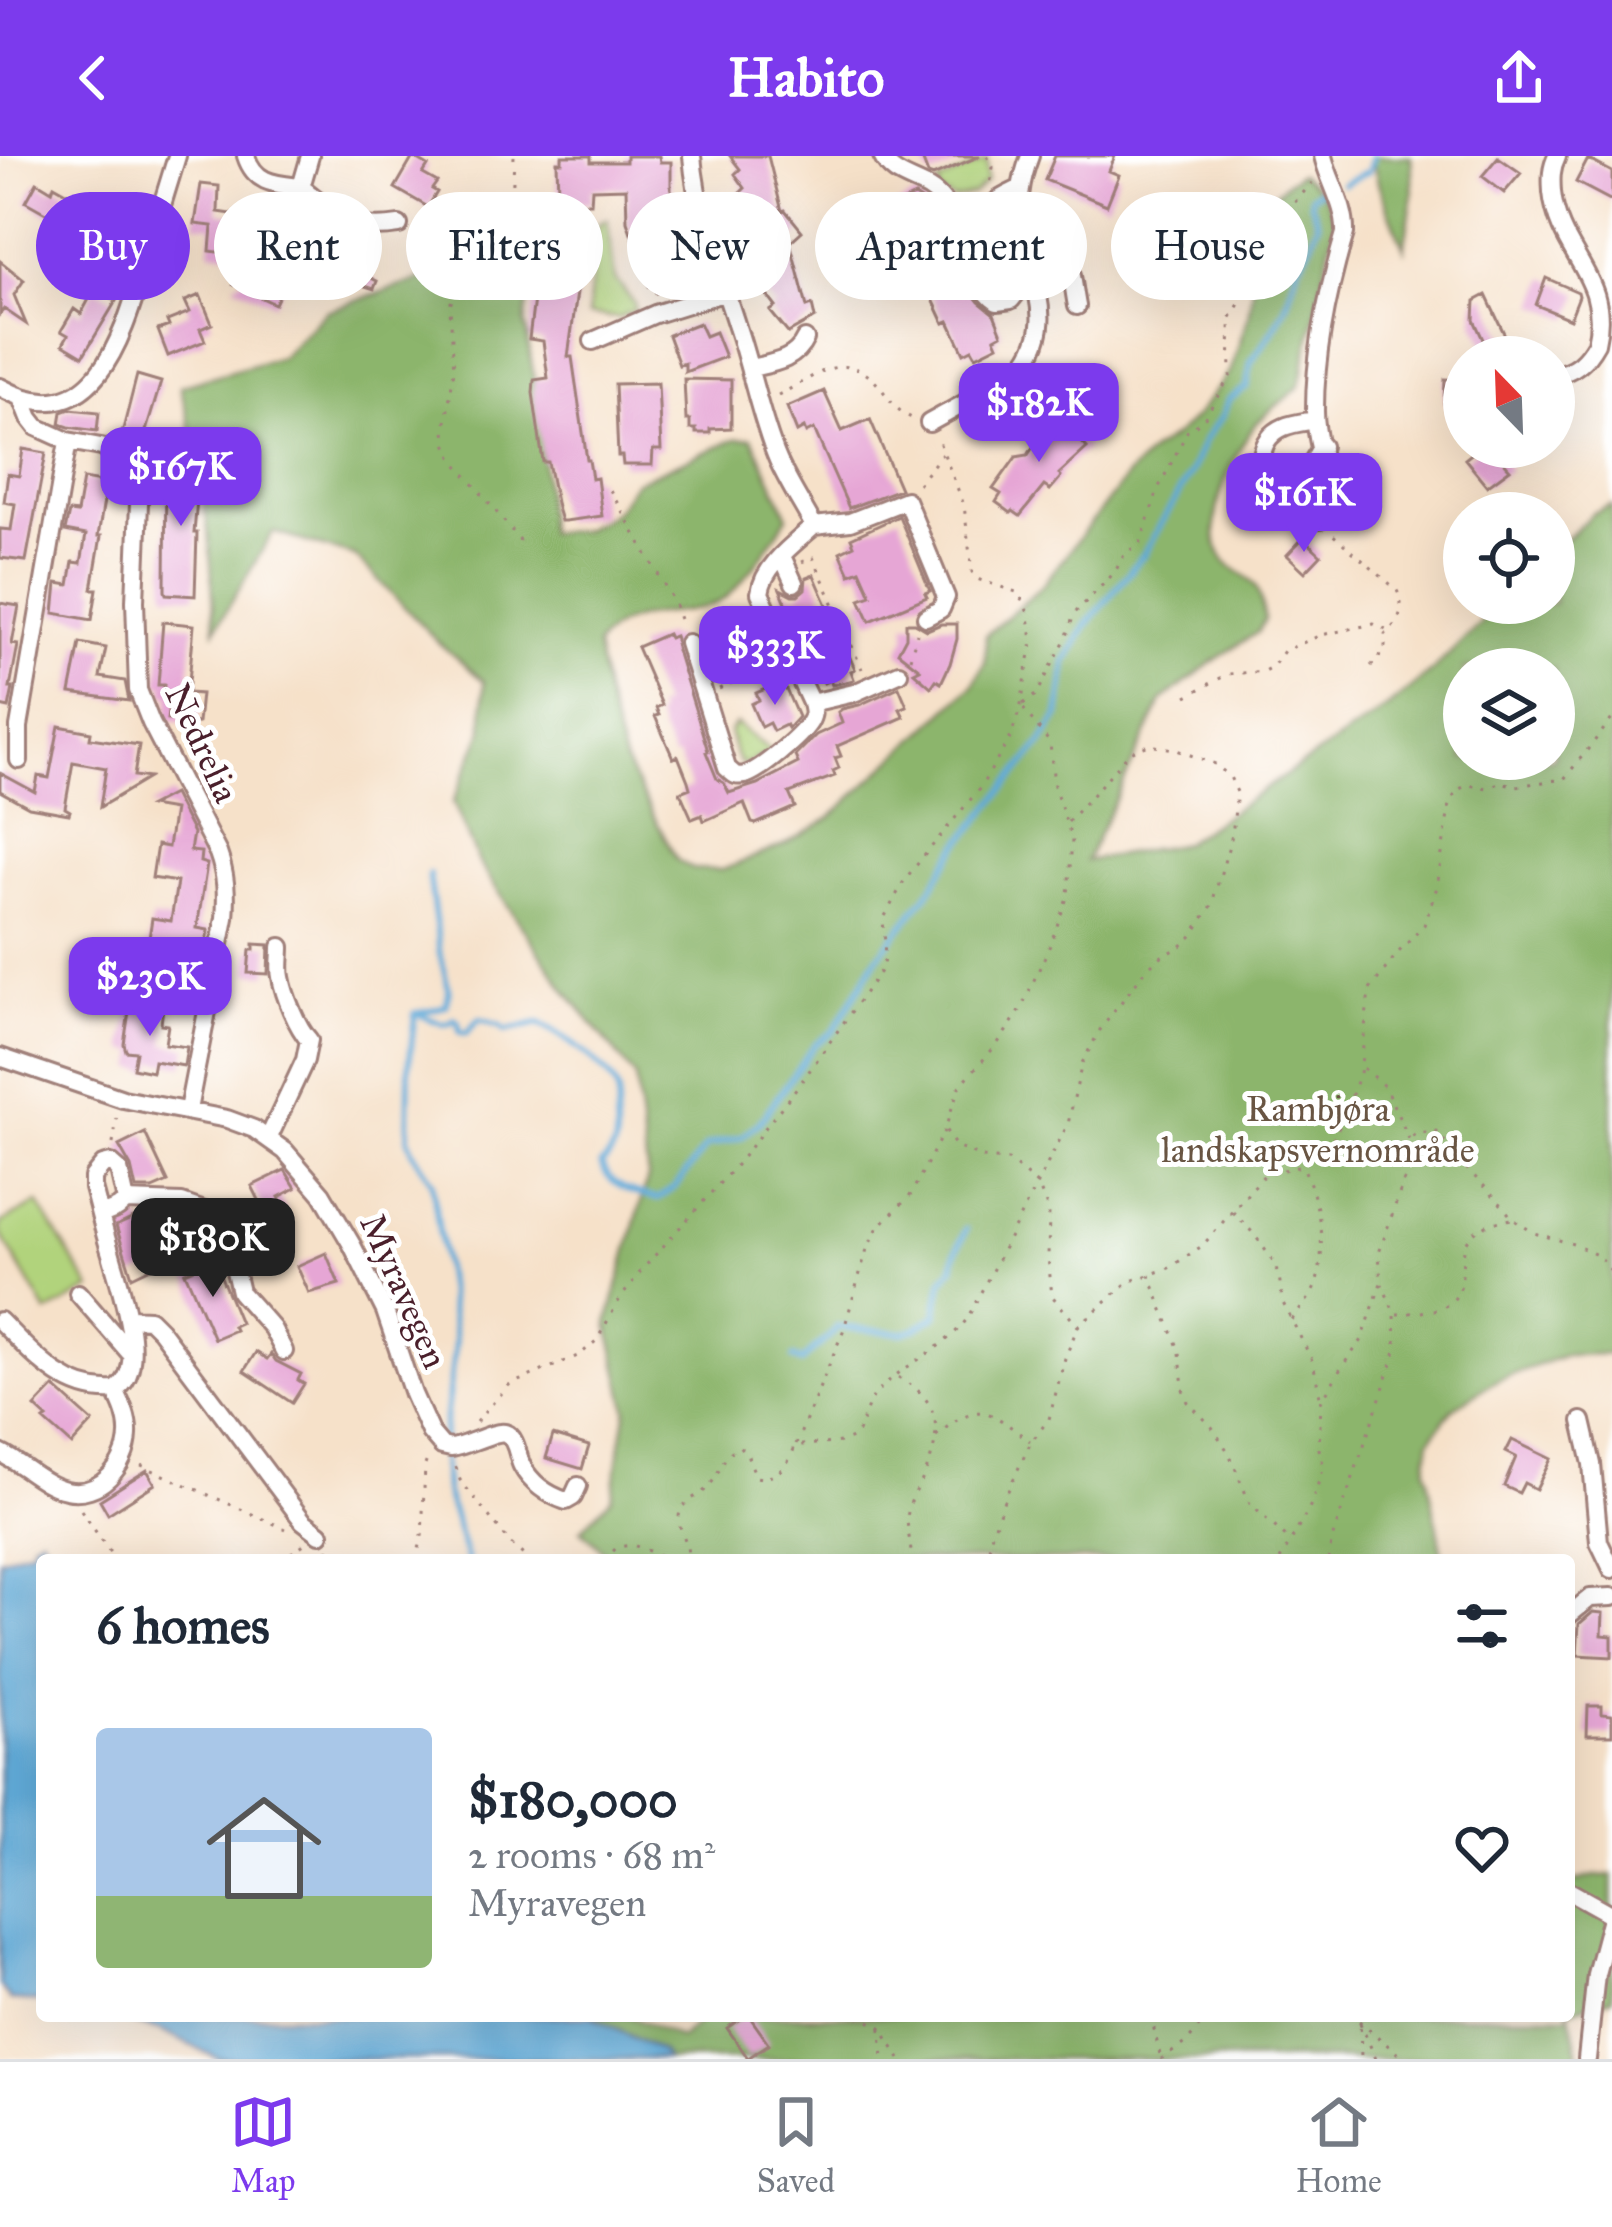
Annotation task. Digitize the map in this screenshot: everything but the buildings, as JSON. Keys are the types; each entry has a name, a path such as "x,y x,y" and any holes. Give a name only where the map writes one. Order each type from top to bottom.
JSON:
{"street":[{"path":"22,398 45,401 80,392 96,380 110,359 177,156"},
{"path":"246,156 261,180 301,187 358,226 399,225"},
{"path":"301,187 310,156"},
{"path":"692,156 698,192"},
{"path":"882,156 889,169 922,183 941,199 985,291 997,302 1011,300 1015,287 988,213 1000,198 1019,189"},
{"path":"1019,192 1030,156"},
{"path":"1557,156 1551,178 1559,225 1593,269 1607,302 1600,335 1575,369"},
{"path":"1320,520 1328,490 1315,420 1324,318 1345,233 1345,220 1324,161"},
{"path":"593,341 700,300"},
{"path":"729,300 777,458 814,526"},
{"path":"929,423 1014,376 1038,338 1040,300"},
{"path":"1076,300 1077,306"},
{"path":"751,368 800,352 805,339"},
{"name":"Nedrelia","path":"0,387 22,398 37,427 121,456 135,482 140,527 135,601 138,690 218,853 227,892 188,1110"},
{"path":"1315,420 1272,435 1263,448 1264,478 1274,488 1298,482 1322,446"},
{"path":"20,760 20,727 68,441"},
{"path":"688,644 727,768 739,776 749,774 793,740 813,713 760,593 761,581 790,560 814,526 850,522 906,500 946,597 941,608 926,617"},
{"path":"790,560 794,584"},
{"path":"812,703 848,694 902,669"},
{"path":"269,1137 305,1060 308,1040 296,1027 280,976 281,947"},
{"name":"Myravegen","path":"0,1057 123,1100 227,1119 269,1137 322,1194 352,1245 385,1311 412,1394 423,1416 448,1445"},
{"path":"0,1321 49,1369 85,1388 115,1390 124,1385 129,1374 130,1318 93,1177 103,1165 111,1163 119,1170 126,1201"},
{"path":"101,1215 126,1201 182,1203 210,1213 226,1233 240,1292 272,1328 284,1352"},
{"path":"78,1293 130,1352"},
{"path":"130,1318 148,1319 160,1330 303,1521 320,1534"},
{"path":"0,1453 64,1490 82,1492 98,1486 120,1464 129,1433 115,1390"},
{"path":"1582,1421 1592,1464 1599,1542 1612,1569"},
{"path":"448,1445 505,1433 536,1485 566,1501 578,1486"},
{"path":"1575,1610 1590,1598 1612,1597"},
{"path":"1575,1894 1612,1915 1596,1974 1587,2059"}],"path":[{"path":"514,156 511,227 463,275 452,297 454,370 446,443 453,459 521,542"},
{"path":"984,192 994,174 987,156"},
{"path":"1021,705 1037,694 1074,614 1115,572 1125,553 1140,544 1159,487 1188,430 1202,420 1231,375 1230,319 1295,202 1324,161"},
{"path":"418,1554 425,1465 509,1385 580,1355 597,1340 640,1272 737,1164 883,967 883,920 905,879 980,788 1011,737 1021,705 1032,642 1025,601 1019,592 977,579 972,572 964,505 929,423 901,413 871,378 844,365 830,367 760,403"},
{"path":"906,500 944,451"},
{"path":"610,490 674,602 688,644"},
{"path":"1320,520 1402,599 1394,627 1384,635 1385,651 1371,665"},
{"path":"790,560 813,557 862,663 848,694"},
{"path":"902,669 915,648 918,622 926,617"},
{"path":"1187,696 1228,674 1264,671 1284,651 1321,635 1375,624 1388,631"},
{"path":"705,695 787,655"},
{"path":"688,1554 679,1521 681,1509 709,1488 732,1448 739,1446 747,1454 756,1477 779,1472 790,1460 844,1329 878,1227 910,1196 945,1129 959,1087 1020,1011 1050,945 1068,895 1072,840 1054,786 1050,743 1021,705"},
{"path":"988,1554 1005,1497 1031,1442 1049,1419 1078,1326 1128,1282 1168,1268 1202,1246 1265,1174 1302,1166 1336,1135 1360,1065 1369,992 1424,926 1437,887 1456,791 1467,785 1488,788 1501,782 1516,786 1564,779 1612,719"},
{"path":"795,1446 841,1444 856,1436 869,1402 896,1376 941,1346 967,1319 1068,1124 1082,1064 1100,1030 1147,968 1191,937 1210,907 1232,835 1237,792 1230,777 1215,764 1174,748 1149,745 1130,752 1068,822"},
{"path":"1329,1554 1396,1351 1395,1314 1381,1282 1379,1253 1402,1186 1409,1140 1385,1087 1360,1065"},
{"path":"111,1163 123,1100"},
{"path":"945,1129 956,1147 983,1158 1008,1160 1038,1185 1049,1212 1052,1296 1078,1326"},
{"path":"1409,1140 1415,1134 1437,1132 1514,1219 1534,1233 1599,1256 1612,1273"},
{"path":"1292,1320 1314,1290 1320,1265 1319,1208 1302,1166"},
{"path":"1232,1211 1254,1234 1279,1276 1283,1303 1313,1362 1321,1402 1318,1449 1324,1467 1309,1509 1283,1554"},
{"path":"1395,1314 1451,1303 1467,1241 1474,1231 1490,1222 1514,1219"},
{"path":"1149,1275 1180,1352 1188,1402 1228,1453 1250,1504 1290,1542"},
{"path":"1321,1402 1361,1340 1381,1282"},
{"path":"896,1376 919,1388 934,1417 934,1450 906,1517 911,1554"},
{"path":"934,1438 969,1412 983,1411 1031,1442"},
{"path":"448,1445 460,1480 522,1554"},
{"path":"123,1456 286,1528"},
{"path":"64,1490 111,1554"},
{"path":"290,1554 320,1534 336,1554"},
{"path":"610,1554 616,1547 633,1545 656,1554"},
{"path":"871,2022 881,2027 900,2059"},
{"path":"881,2022 883,2059"},
{"path":"1152,2022 1161,2059 1197,2032 1201,2022"},
{"path":"1360,2022 1361,2059"},
{"path":"1361,2022 1376,2059"},
{"path":"1363,2022 1404,2059"}],"green space":[{"path":"1371,156 1411,156 1413,195 1404,249 1379,186"},
{"path":"987,160 987,181 976,192 941,192 938,183"},
{"name":"Rambjøra landskapsvernområde","path":"1300,174 1323,194 1335,222 1300,385 1257,423 1244,442 1221,493 1215,530 1224,560 1256,587 1265,619 1258,632 1162,701 1086,861 1184,843 1388,707 1443,660 1443,780 1575,780 1575,648 1455,648 1480,624 1575,624 1575,531 1593,513 1612,505 1612,1354 1565,1355 1495,1381 1453,1408 1430,1439 1426,1468 1443,1554 607,1554 581,1530 612,1497 627,1408 608,1323 648,1177 635,1077 566,991 479,863 453,802 483,731 484,681 440,644 355,556 273,532 215,630 200,467 180,386 281,357 326,311 359,300 382,300 382,292 406,284 406,300 528,300 525,324 541,420 547,533 583,530 614,512 635,482 735,439 752,438 788,516 756,564 717,603 638,618 608,633 596,646 624,761 677,860 693,869 723,870 786,844 829,819 973,685 985,663 986,635 1042,586 1128,475 1196,416 1230,372 1251,300 1308,300 1308,192 1276,192"},
{"path":"607,219 615,279 627,300 634,303 635,310 619,318 588,315 590,300 603,300 603,221"},
{"path":"736,724 771,751 741,764 729,732"},
{"path":"38,1203 91,1289 47,1313 0,1233 0,1224"},
{"path":"1612,1875 1612,1998 1575,2008 1575,1881 1595,1876"},
{"path":"602,2022 643,2022 681,2039 698,2022 1572,2022 1580,2059 666,2059"}],"water":[{"path":"41,1536 50,1554 36,1554 36,2002 10,2000 0,1985 0,1558 32,1548"},
{"path":"128,2022 602,2022 662,2052 666,2059 220,2059 158,2030"}],"waterway":[{"path":"1343,184 1368,172 1373,156"},
{"path":"443,1439 455,1342 432,1182 408,1139 415,1013 443,1024 454,1019 460,1032 467,1033 479,1019 505,1031 539,1023 584,1053 618,1093 615,1146 601,1164 616,1184 641,1195 658,1199 675,1187 707,1146 742,1137 759,1123 815,1044 833,1032 877,958 1059,716 1066,662 1086,626 1143,555 1228,400 1247,387 1251,362 1286,305 1318,223 1311,195 1326,187"},
{"path":"417,1013 446,1006 449,990 429,874"},
{"path":"793,1358 802,1362 837,1327 903,1333 936,1316 942,1281 953,1267 966,1229"},
{"path":"442,1451 446,1493 465,1554"}]}
